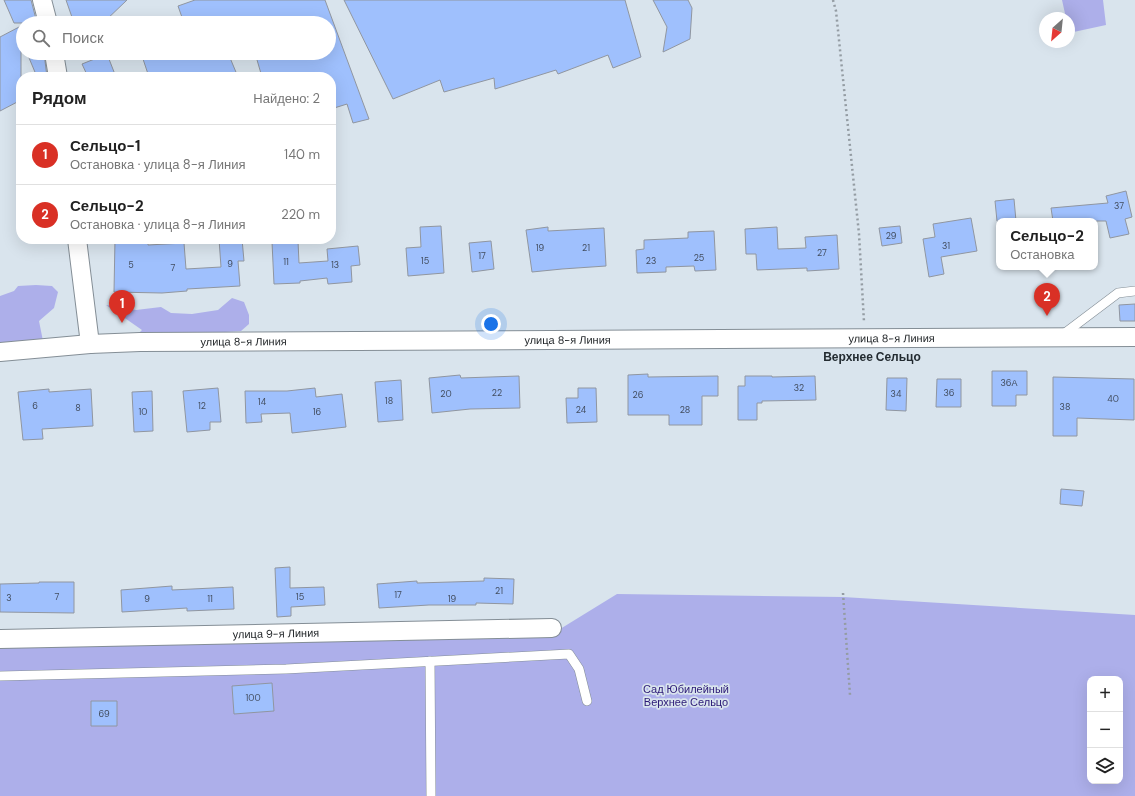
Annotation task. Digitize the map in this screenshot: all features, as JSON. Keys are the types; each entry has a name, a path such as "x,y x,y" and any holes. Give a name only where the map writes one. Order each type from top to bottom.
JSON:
{"street":[{"path":"42,0 46,16"},
{"path":"55,60 57,72"},
{"path":"78,244 90,344"},
{"name":"улица 8-я Линия","path":"0,352 90,344 148,342 1135,337"},
{"name":"улица 9-я Линия","path":"0,639 552,628"}],"lane":[{"path":"1058,338 1118,293 1135,291"},
{"path":"0,676 286,669 569,654 579,669 587,701"},
{"path":"430,661 431,796"}],"path":[{"path":"833,0 836,11 859,234 866,338"},
{"path":"844,593 850,695"}],"green space":[{"path":"1062,0 1103,0 1106,25 1075,32 1075,12 1065,12"},
{"path":"18,286 52,286 58,292 54,308 39,321 43,341 0,344 0,296 14,291"},
{"path":"232,298 244,302 249,315 249,324 241,331 134,338 142,330 106,305 136,310 161,307 171,313 192,314 218,310"},
{"name":"Сад Юбилейный Верхнее Сельцо","path":"617,594 843,597 1135,615 1135,796 0,796 0,643 552,634"}],"building":[{"path":"4,0 31,0 35,16 16,16 16,23 14,23"},
{"path":"66,0 127,0 110,16 72,16"},
{"path":"195,0 325,0 331,16 182,16 178,6"},
{"path":"344,0 625,0 641,57 613,68 608,55 558,74 556,70 495,89 494,78 444,92 440,80 393,99"},
{"path":"653,0 688,0 692,8 690,39 663,52 667,27"},
{"path":"16,29 16,60 21,60 21,72 16,72 16,103 0,111 0,37"},
{"path":"336,30 369,119 353,123 347,104 336,107 336,72 261,72 257,60 336,60"},
{"path":"30,60 45,60 46,72 35,72"},
{"path":"92,60 109,60 114,72 86,72 82,64"},
{"path":"143,60 231,60 236,72 147,72"},
{"path":"1126,191 1132,217 1125,219 1129,234 1110,238 1106,221 1098,221 1098,218 1053,218 1051,208 1108,203 1106,196"},
{"path":"1014,199 1016,218 997,218 995,201"},
{"path":"971,218 977,251 941,257 944,274 929,277 923,239 935,237 933,224"},
{"path":"441,226 444,273 408,276 406,248 421,247 420,227"},
{"path":"900,226 902,243 882,246 879,228"},
{"path":"548,227 548,231 604,228 606,266 532,272 526,230"},
{"path":"777,227 778,249 806,248 805,237 837,235 839,269 807,271 807,268 757,270 756,254 746,254 745,229"},
{"path":"714,231 716,270 695,271 694,266 666,267 666,272 637,273 636,250 644,249 644,240 688,238 688,232"},
{"path":"491,241 494,269 472,272 469,243"},
{"path":"115,244 184,244 186,269 221,267 219,244 242,244 244,261 238,261 240,286 187,289 187,291 162,293 114,292"},
{"path":"272,244 298,244 299,263 328,261 327,249 358,246 360,265 351,266 352,282 328,284 327,278 300,281 300,283 274,284"},
{"path":"1135,304 1135,321 1120,321 1119,305"},
{"path":"992,371 1027,371 1027,395 1016,395 1016,406 992,406"},
{"path":"648,374 648,377 718,376 718,396 702,396 702,425 669,425 669,415 628,415 628,375"},
{"path":"460,375 461,378 519,376 520,408 470,409 432,413 429,378"},
{"path":"745,376 815,376 816,400 762,401 762,403 757,403 757,420 738,420 738,386 745,386"},
{"path":"1053,377 1134,379 1134,420 1077,418 1077,436 1053,436"},
{"path":"887,378 907,378 906,411 886,410"},
{"path":"937,379 961,379 961,407 936,407"},
{"path":"401,380 403,420 378,422 375,382"},
{"path":"218,388 221,422 210,422 210,430 187,432 183,391"},
{"path":"315,388 316,397 342,394 346,427 292,433 290,413 261,414 262,422 246,423 245,391 287,391"},
{"path":"578,388 596,388 597,422 567,423 566,398 578,398"},
{"path":"49,389 49,392 91,389 93,426 42,429 43,439 23,440 18,392"},
{"path":"152,391 153,431 134,432 132,392"},
{"path":"1061,489 1084,491 1082,506 1060,504"},
{"path":"290,567 290,588 324,587 325,605 291,607 291,616 277,617 275,568"},
{"path":"484,578 514,579 513,604 476,603 476,605 429,605 379,608 377,584 417,581 417,583 484,581"},
{"path":"74,582 74,613 0,612 0,584"},
{"path":"172,586 172,590 233,587 234,609 187,611 187,608 122,612 121,590"},
{"path":"272,683 274,711 234,714 232,686"},
{"path":"91,701 117,701 117,726 91,726"}],"place":[{"name":"Сельцо-2","path":"1047,316"},
{"name":"Сельцо-1","path":"122,323"}],"district":[{"name":"Верхнее Сельцо","path":"872,357"}]}
